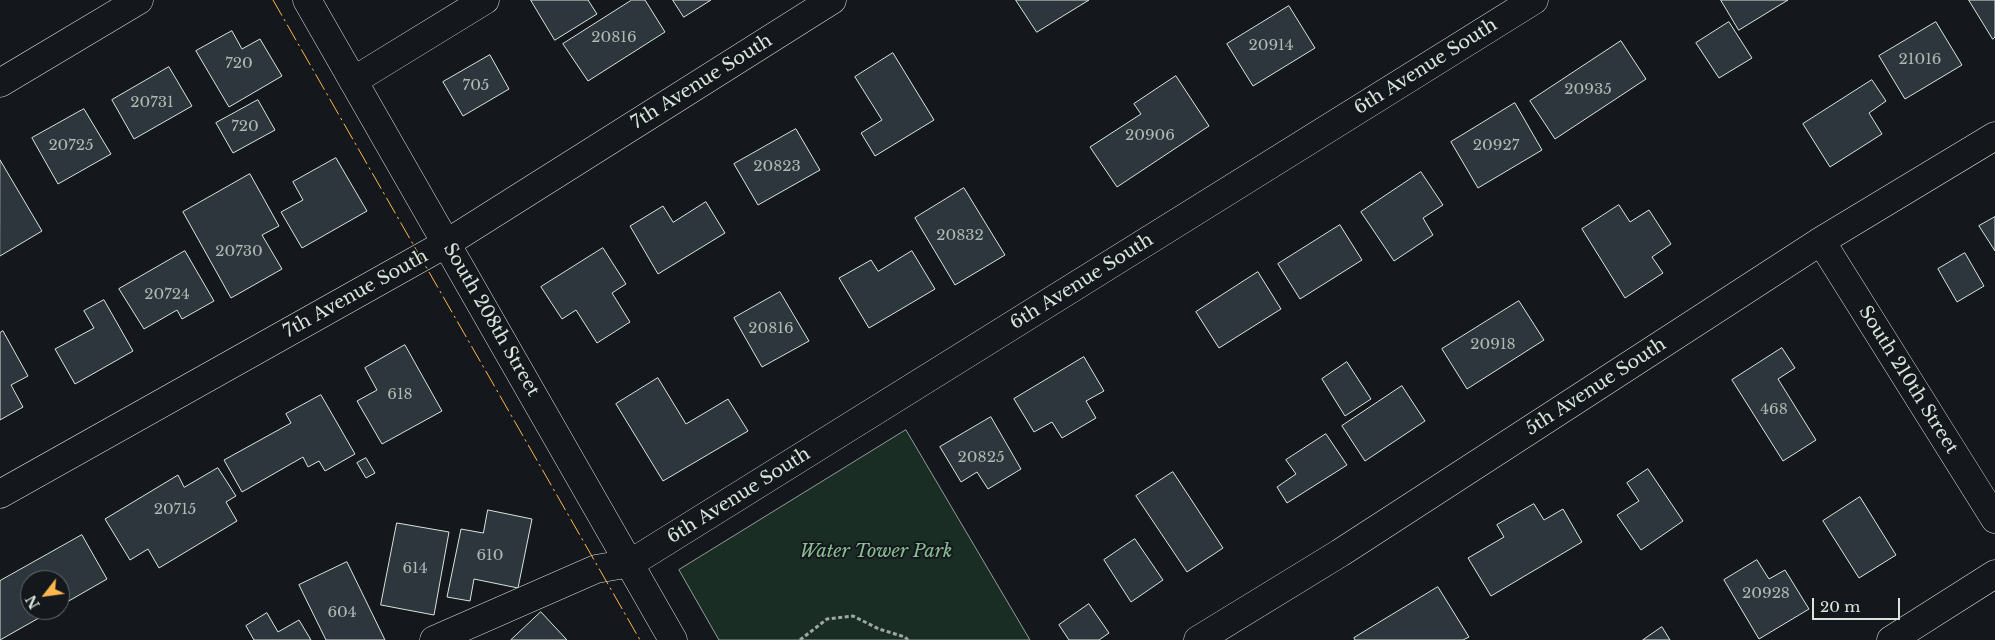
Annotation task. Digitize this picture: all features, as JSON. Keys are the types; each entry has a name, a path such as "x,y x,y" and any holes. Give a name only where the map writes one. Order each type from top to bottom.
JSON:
{"street":[{"path":"0,83 139,0"},
{"name":"South 208th Street","path":"307,0 631,563 673,640"},
{"path":"353,81 485,0"},
{"name":"7th Avenue South","path":"0,494 447,243 832,0"},
{"name":"6th Avenue South","path":"631,563 1534,0"},
{"name":"5th Avenue South","path":"1198,640 1340,553 1821,242 1995,136"},
{"name":"South 210th Street","path":"1821,242 1995,519"},
{"path":"434,640 596,569 631,563"},
{"path":"1891,640 1995,574"}],"path":[{"path":"800,640 828,619 853,616 879,628 906,637 908,640"}],"green space":[{"name":"Water Tower Park","path":"906,430 1030,640 719,640 679,570"}],"building":[{"path":"531,0 588,0 597,14 555,40"},
{"path":"632,0 645,0 665,32 588,81 563,44"},
{"path":"673,0 711,0 684,17"},
{"path":"1016,0 1089,0 1037,32"},
{"path":"1721,0 1788,0 1739,30"},
{"path":"1969,0 1995,0 1995,37 1993,39"},
{"path":"1289,6 1315,48 1253,86 1227,44"},
{"path":"1729,22 1752,58 1719,78 1696,43"},
{"path":"1936,22 1962,65 1905,99 1879,56"},
{"path":"232,31 242,49 260,39 282,76 229,107 196,51"},
{"path":"1621,41 1646,79 1555,139 1530,101"},
{"path":"893,53 934,120 875,156 861,133 882,120 855,77"},
{"path":"490,55 509,89 463,116 443,82"},
{"path":"169,67 192,106 134,139 112,100"},
{"path":"1176,76 1209,126 1117,187 1090,147 1141,114 1134,104"},
{"path":"1872,80 1886,101 1869,113 1882,134 1830,167 1803,124"},
{"path":"258,100 275,130 233,153 216,123"},
{"path":"1515,103 1542,150 1478,188 1451,142"},
{"path":"84,109 111,154 58,184 32,138"},
{"path":"796,129 820,170 758,205 734,164"},
{"path":"336,158 367,211 302,248 281,212 303,200 293,182"},
{"path":"0,160 42,231 0,256"},
{"path":"1421,172 1443,205 1423,218 1433,235 1394,261 1361,212"},
{"path":"250,174 279,226 262,235 282,269 231,298 183,212"},
{"path":"964,188 1005,255 955,285 915,218"},
{"path":"706,202 725,233 658,274 630,226 663,206 673,222"},
{"path":"1619,205 1630,222 1649,210 1671,244 1652,257 1663,273 1625,298 1582,229"},
{"path":"1995,217 1995,251 1979,226"},
{"path":"1340,225 1362,260 1300,299 1278,264"},
{"path":"603,248 626,284 612,293 630,322 597,343 576,310 562,319 541,287"},
{"path":"185,251 214,301 182,319 177,310 144,329 119,289"},
{"path":"912,251 935,289 869,328 839,278 871,260 878,271"},
{"path":"1965,253 1984,286 1957,302 1938,269"},
{"path":"1258,272 1281,309 1219,348 1196,312"},
{"path":"780,292 809,341 762,367 734,318"},
{"path":"104,300 133,351 75,384 55,349 94,328 84,311"},
{"path":"1519,301 1544,340 1467,389 1442,349"},
{"path":"3,331 28,376 11,385 23,407 0,420 0,333"},
{"path":"405,345 442,411 382,444 357,401 377,390 365,368"},
{"path":"1782,348 1795,368 1778,379 1816,440 1783,461 1732,380"},
{"path":"1084,357 1104,391 1086,401 1096,418 1062,438 1052,422 1034,432 1014,399"},
{"path":"1347,362 1371,399 1345,416 1322,379"},
{"path":"658,378 686,424 728,399 748,431 663,481 616,404"},
{"path":"1402,386 1425,421 1365,461 1342,426"},
{"path":"321,395 355,454 325,471 319,461 308,467 303,457 242,492 224,460 291,423 286,414"},
{"path":"991,417 1021,469 988,489 977,472 961,482 940,447"},
{"path":"1326,434 1347,465 1287,503 1277,487 1296,474 1286,460"},
{"path":"366,458 375,473 366,478 357,463"},
{"path":"218,468 236,496 226,502 237,521 159,568 148,549 130,560 105,519 178,475 184,487"},
{"path":"1648,469 1683,521 1641,550 1617,515 1639,501 1627,483"},
{"path":"1173,472 1223,548 1187,572 1136,496"},
{"path":"1860,497 1896,555 1859,578 1823,521"},
{"path":"1534,504 1544,520 1563,509 1582,542 1491,596 1468,558 1504,537 1497,525"},
{"path":"488,510 532,519 518,588 474,579 470,601 447,597 461,529 483,533"},
{"path":"397,523 449,532 434,615 381,605"},
{"path":"82,535 107,579 70,600 70,570 20,570 20,620 35,620 0,640 0,581"},
{"path":"1135,539 1163,580 1131,602 1104,560"},
{"path":"1757,560 1769,579 1785,570 1809,609 1759,639 1724,580"},
{"path":"347,562 385,640 326,640 299,585"},
{"path":"1438,587 1469,637 1463,640 1355,640 1354,638"},
{"path":"1089,604 1109,633 1099,640 1069,640 1059,625"},
{"path":"541,612 567,640 511,640"},
{"path":"267,613 278,632 299,620 311,640 254,640 246,626"},
{"path":"1662,627 1670,640 1643,640"}],"power":[{"path":"273,0 640,640"}]}
